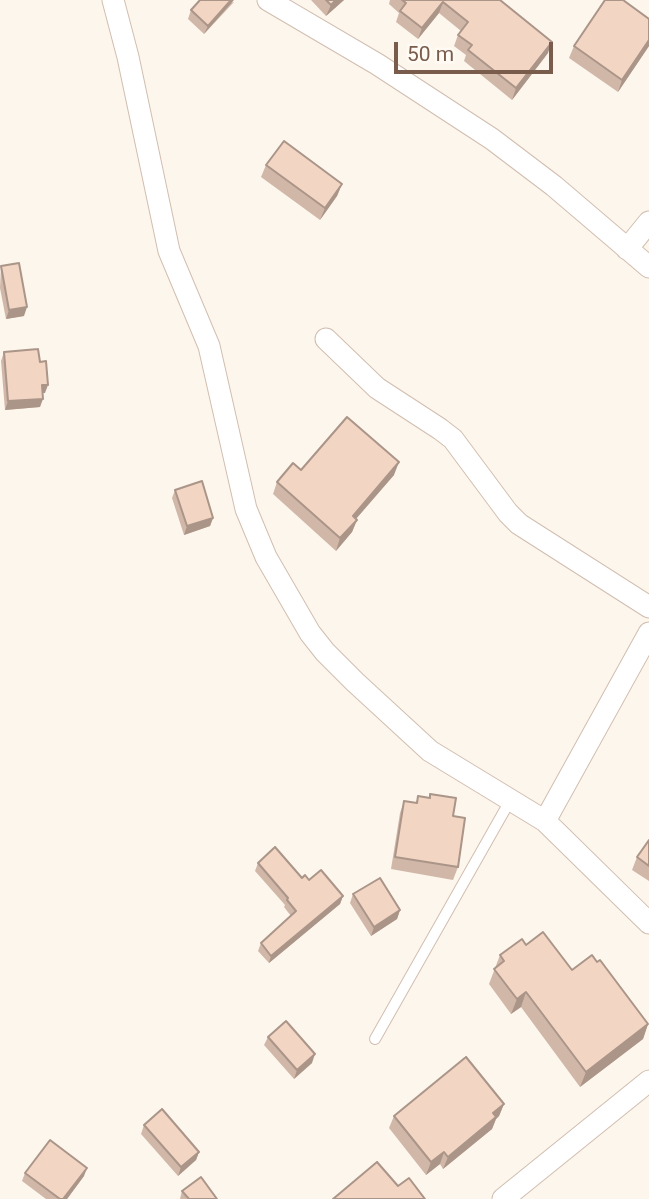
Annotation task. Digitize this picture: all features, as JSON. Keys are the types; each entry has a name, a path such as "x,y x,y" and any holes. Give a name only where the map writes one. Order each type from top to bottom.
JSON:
{"street":[{"path":"113,0 128,57 169,251 209,346 246,509 265,556 310,633 347,674 430,751 545,821 649,923"},
{"path":"268,0 377,64 492,139 554,186 649,267"},
{"path":"627,248 649,222"},
{"path":"326,339 377,388 453,439 519,524 649,607"},
{"path":"545,821 649,633"},
{"path":"503,1199 649,1081"}],"lane":[{"path":"375,1039 511,799"}],"building":[{"path":"200,0 231,0 208,26 191,10"},
{"path":"402,0 500,0 552,42 516,88 468,50 472,45 458,35 468,22 443,2 422,28 400,11 406,3"},
{"path":"605,0 623,0 649,19 649,40 622,80 574,46"},
{"path":"284,141 342,184 325,208 266,165"},
{"path":"19,263 27,307 9,310 1,266"},
{"path":"38,349 40,362 46,361 48,385 42,385 43,399 8,401 4,352"},
{"path":"347,417 399,462 353,516 357,520 340,538 277,482 293,463 301,470"},
{"path":"202,481 213,518 187,526 175,490"},
{"path":"430,794 456,798 453,816 465,818 458,867 395,857 404,801 417,803 418,796 430,798"},
{"path":"649,840 649,866 637,857"},
{"path":"275,847 302,878 305,875 309,880 321,870 343,896 271,956 261,943 296,911 258,863"},
{"path":"380,878 400,910 374,927 353,894"},
{"path":"543,932 572,970 592,955 597,962 600,960 648,1024 586,1072 526,992 517,999 494,969 504,961 500,955 522,939 526,945"},
{"path":"286,1021 315,1054 297,1070 268,1037"},
{"path":"466,1057 504,1104 493,1113 496,1117 448,1157 444,1152 431,1162 394,1116"},
{"path":"162,1109 199,1152 181,1167 144,1125"},
{"path":"50,1140 87,1168 63,1199 25,1173"},
{"path":"377,1162 398,1186 409,1178 425,1199 333,1199"},
{"path":"201,1177 217,1199 189,1199 182,1191"}]}
